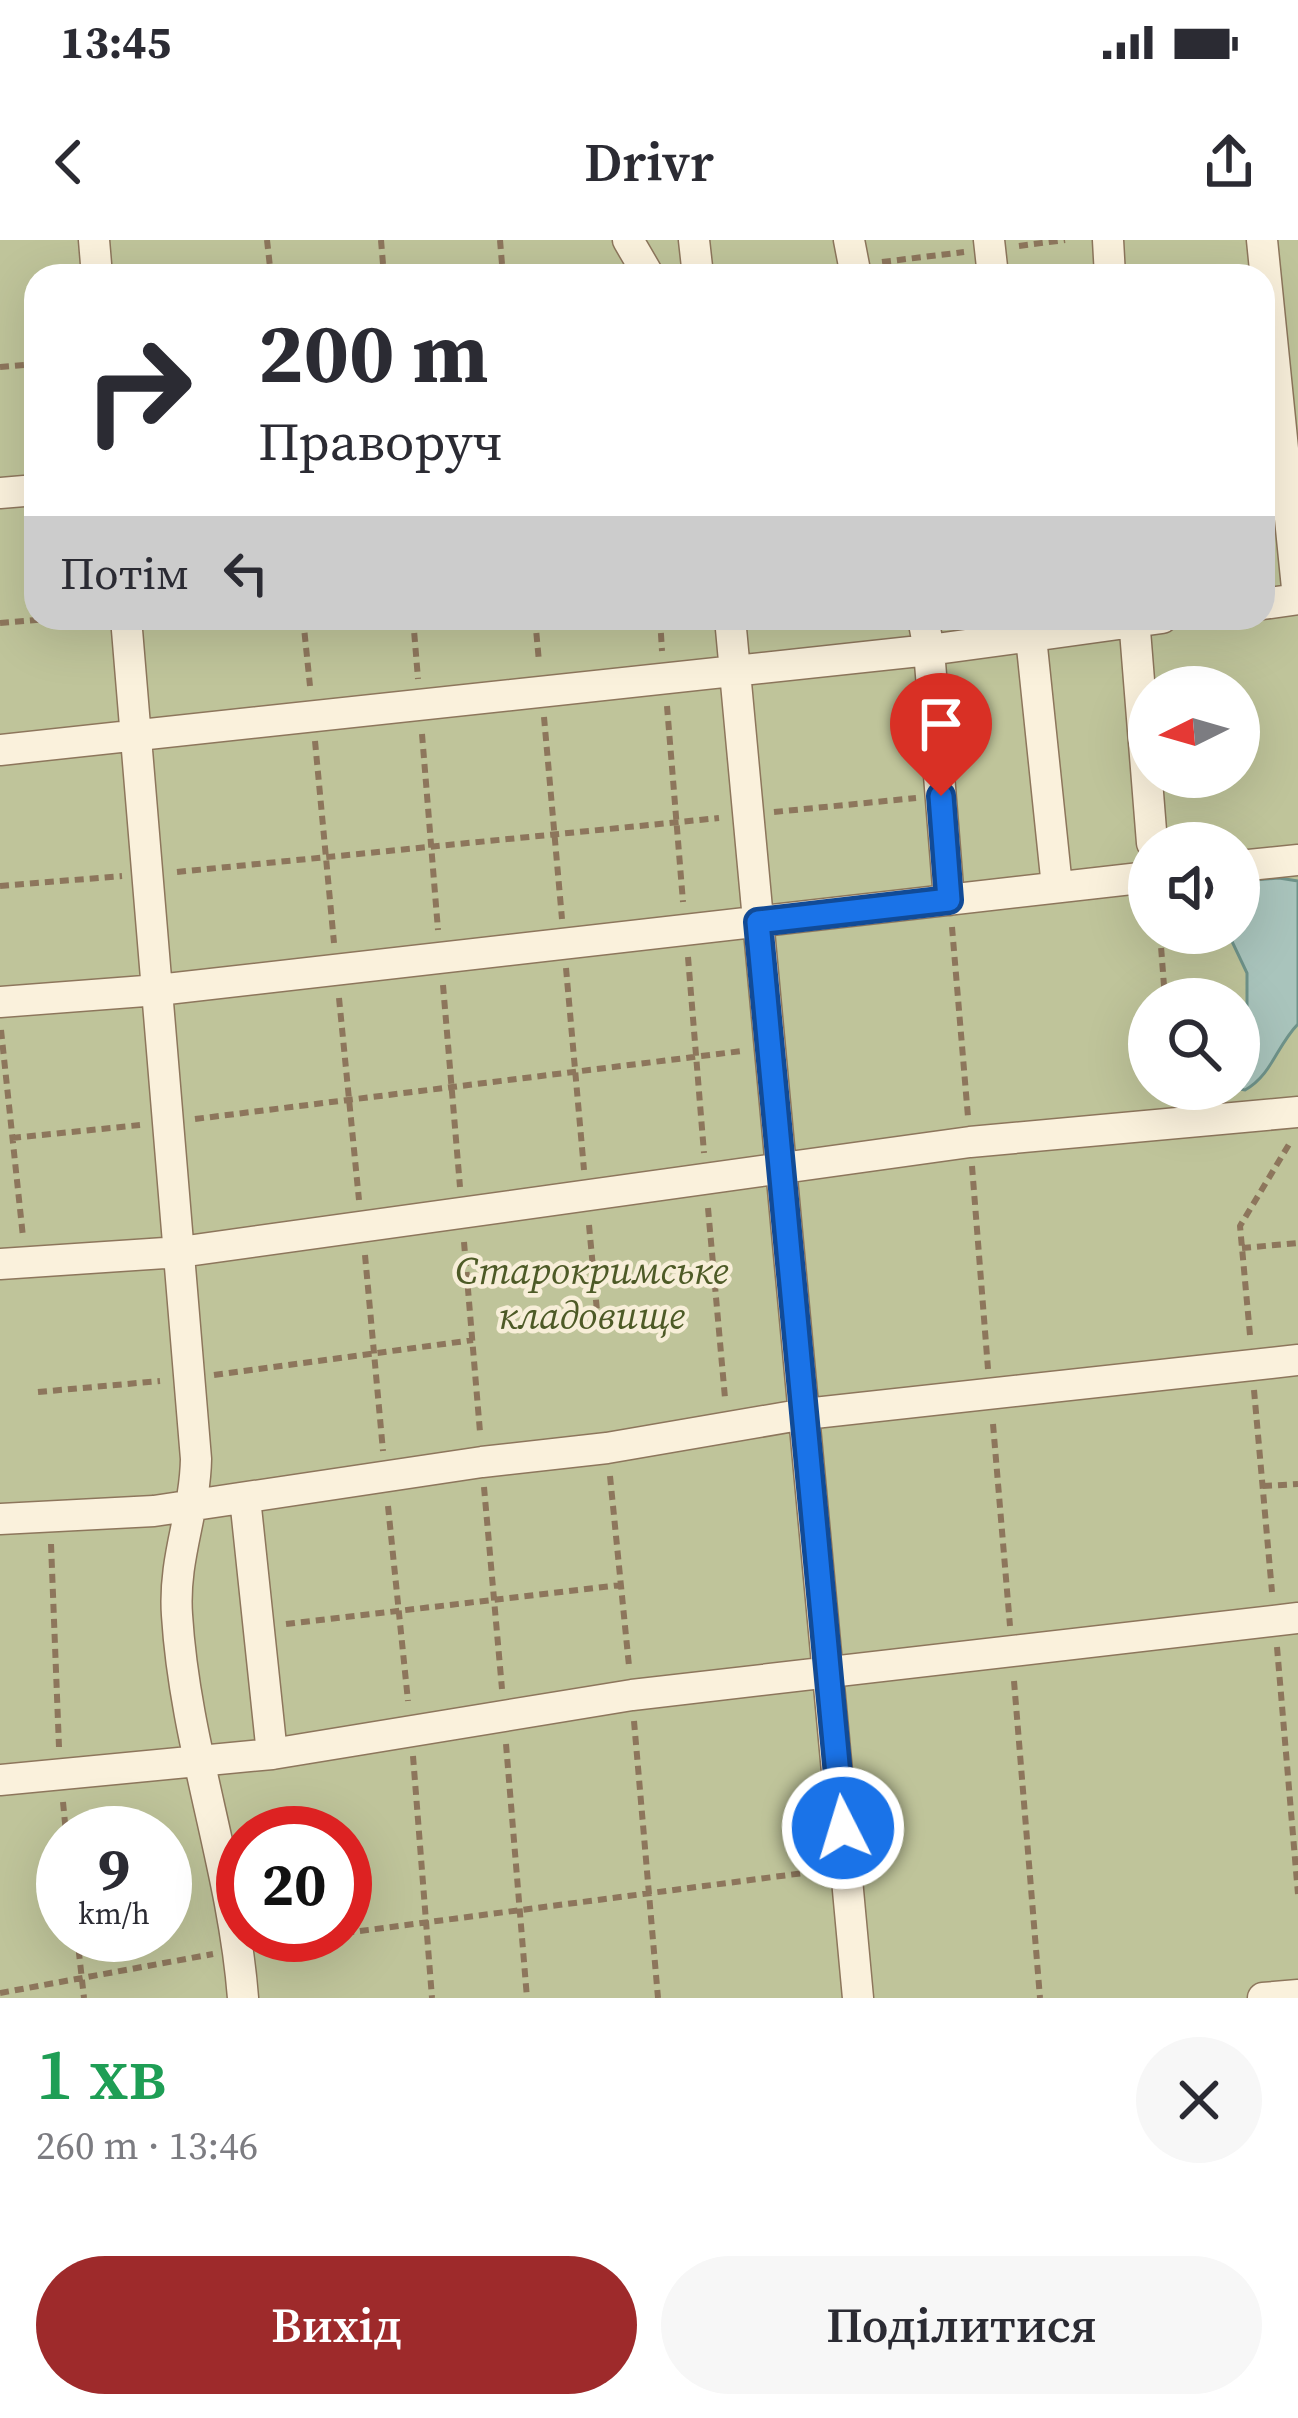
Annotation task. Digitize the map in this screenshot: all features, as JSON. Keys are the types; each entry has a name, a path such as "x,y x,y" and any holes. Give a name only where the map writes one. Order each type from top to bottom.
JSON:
{"street":[{"path":"1278,341 1298,598"},
{"path":"127,630 196,1459 191,1506 179,1544 176,1610 186,1704 216,1830"},
{"path":"731,630 858,1998"},
{"path":"925,630 949,900"},
{"path":"0,750 929,650 1017,630"},
{"path":"1030,630 1057,887"},
{"path":"1143,630 1151,822"},
{"path":"1260,864 1298,860"},
{"path":"0,1002 158,990 1128,879"},
{"path":"13,1263 180,1252 970,1142 1298,1112"},
{"path":"0,1519 191,1506 607,1448 805,1414 1298,1360"},
{"path":"244,1498 272,1754"},
{"path":"0,1780 272,1754 632,1695 1286,1619"},
{"path":"240,1962 243,1998"},
{"path":"1263,1998 1298,1995"}],"path":[{"path":"304,630 411,1731 432,1998"},
{"path":"414,630 527,1998"},
{"path":"660,630 728,1426"},
{"path":"0,886 941,796"},
{"path":"949,900 1040,1998"},
{"path":"0,1020 13,1138 13,1263"},
{"path":"13,1138 771,1049"},
{"path":"1298,1130 1240,1226 1263,1486 1286,1619 1298,1894"},
{"path":"1242,1248 1298,1243"},
{"path":"38,1392 190,1378 472,1340"},
{"path":"1263,1486 1298,1484"},
{"path":"50,1516 63,1806"},
{"path":"258,1627 621,1585"},
{"path":"372,1929 846,1868"},
{"path":"0,1993 216,1953"},
{"path":"80,1962 84,1998"}],"green space":[{"name":"Старокримське кладовище","path":"0,240 1298,240 1298,1998 0,1998"}],"water":[{"path":"1260,880 1298,881 1298,1024 1260,1078 1260,978 1247,978 1238,954 1260,954"}],"route":[{"path":"843,1828 758,922 949,900 941,796"}]}
